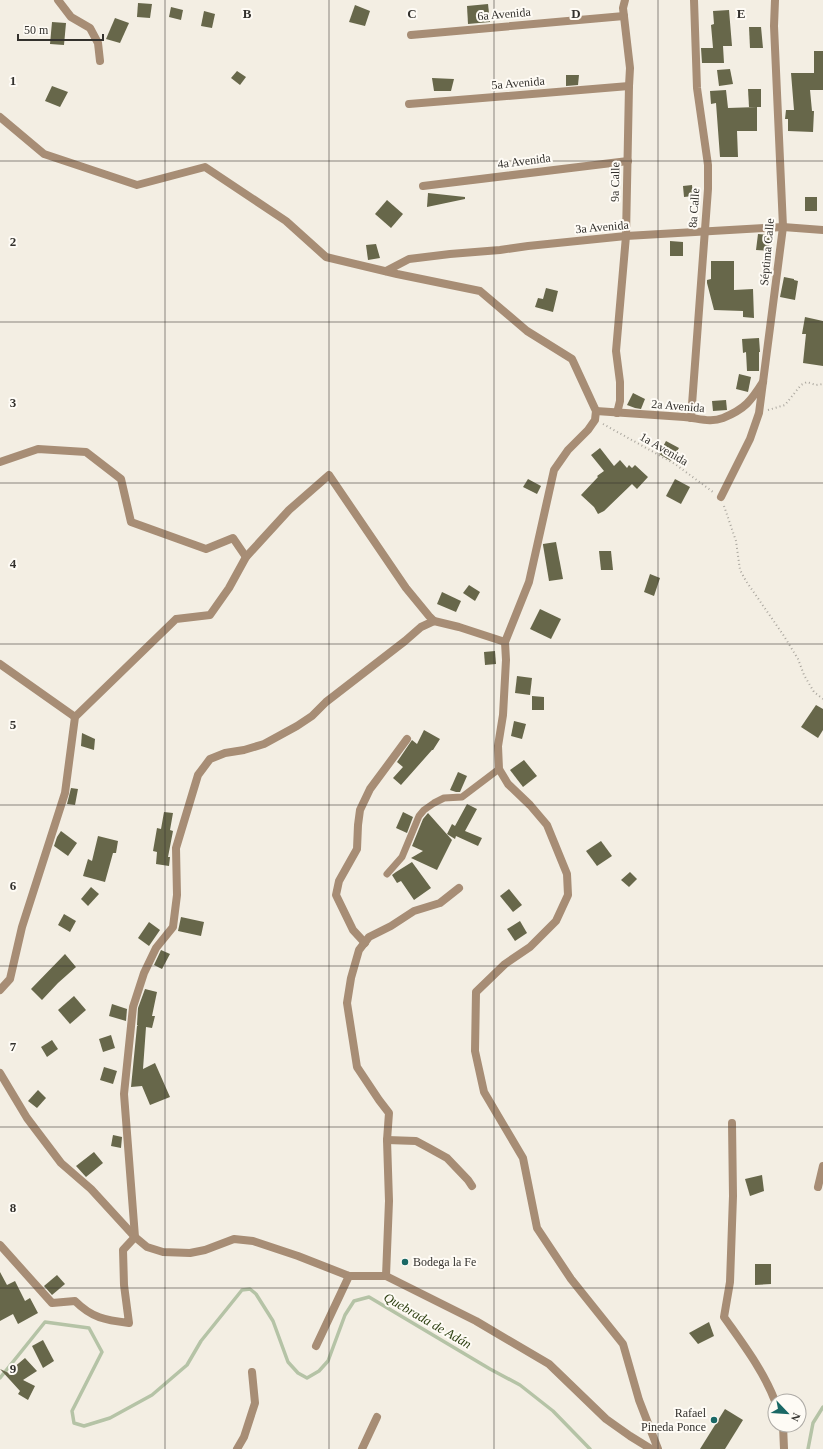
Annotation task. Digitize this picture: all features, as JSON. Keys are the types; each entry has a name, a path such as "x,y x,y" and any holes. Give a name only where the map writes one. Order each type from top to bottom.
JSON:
{"street":[{"path":"58,0 71,17 90,28 98,43 100,61"},
{"name":"9a Calle","path":"617,413 620,401 620,382 616,351 626,236 630,68 623,8 625,0"},
{"name":"8a Calle","path":"692,418 708,165 697,88 694,0"},
{"name":"Séptima Calle","path":"721,498 750,439 759,413 783,227 774,26 775,0"},
{"name":"6a Avenida","path":"411,35 624,16"},
{"name":"5a Avenida","path":"409,104 629,86"},
{"path":"0,117 44,154 137,185 205,167 286,220 326,257 480,291 526,331 572,359 596,411 595,420 588,430 568,450 554,470 529,582 505,642 506,660 503,715 498,746 499,769 508,784 530,805 547,825 567,874 568,895 556,921 530,947 505,964 476,992 475,1051 484,1092 523,1158 537,1228 571,1280 623,1344 639,1400 658,1449"},
{"name":"4a Avenida","path":"423,186 628,161"},
{"name":"3a Avenida","path":"386,271 409,259 626,236 783,227 823,230"},
{"name":"2a Avenida","path":"596,411 692,418 711,421 738,411 751,402 764,380"},
{"path":"0,462 38,449 86,452 121,479 131,522 206,549 233,538 246,556"},
{"path":"0,990 10,979 22,927 64,793 75,717 176,619 210,615 229,588 246,556 289,510 329,475 406,588 434,621 459,627 505,642"},
{"path":"0,1245 52,1303 74,1301 85,1311 106,1320 129,1323 124,1285 123,1250 135,1237 124,1094 133,1007 138,989 156,948 174,927 177,895 176,848 198,775 210,759 225,753 244,750 264,744 297,726 312,716 326,702 421,627 434,621"},
{"path":"0,664 75,717"},
{"path":"365,943 353,930 336,895 339,881 357,850 360,810 370,789 407,739"},
{"path":"386,1276 389,1201 387,1140 390,1113 379,1100 357,1067 348,1003 350,978 359,950 369,937 391,926 414,911 440,903 459,888"},
{"path":"0,1073 27,1118 61,1162 91,1189 135,1237 147,1247 163,1252 190,1253 205,1250 234,1239 253,1241 298,1256 349,1276 386,1276 476,1321 549,1364 606,1419 651,1449"},
{"path":"732,1123 733,1196 730,1282 724,1317 758,1365 768,1382 772,1393"},
{"path":"387,1140 416,1140 447,1158 472,1186"},
{"path":"818,1187 823,1166"},
{"path":"316,1346 349,1276"},
{"path":"238,1449 244,1437 255,1404 252,1372"},
{"path":"362,1449 378,1418"},
{"path":"783,1433 784,1449"}],"lane":[{"path":"387,874 402,857 419,816 424,810 444,798 462,797 499,769"}],"path":[{"path":"759,413 785,405 801,385 807,382 816,385 823,384"},
{"name":"1a Avenida","path":"595,420 675,464 721,498"},
{"path":"721,498 732,525 736,541 737,559 743,576 756,598 784,636 798,659 804,675 814,692 823,699"}],"building":[{"path":"138,3 152,4 150,18 137,17"},
{"path":"488,4 490,22 468,24 467,6"},
{"path":"355,5 370,11 365,26 349,22"},
{"path":"171,7 183,10 181,20 169,17"},
{"path":"729,10 732,46 723,46 724,63 702,63 701,48 713,48 711,25 714,24 713,11"},
{"path":"204,11 215,14 212,28 201,26"},
{"path":"115,18 129,23 120,43 106,39"},
{"path":"52,22 66,23 64,45 50,44"},
{"path":"749,27 761,27 763,48 750,48"},
{"path":"814,51 823,51 823,90 810,90 812,111 814,111 813,132 788,131 788,119 785,119 786,110 794,110 791,73 814,73"},
{"path":"730,69 733,84 719,86 717,70"},
{"path":"237,71 246,77 240,85 231,78"},
{"path":"566,75 579,75 578,85 566,86"},
{"path":"432,78 454,79 451,91 434,91"},
{"path":"52,86 68,92 60,107 45,101"},
{"path":"748,89 761,89 761,107 749,107"},
{"path":"726,90 728,108 757,107 757,131 737,131 738,157 720,157 716,103 711,104 710,91"},
{"path":"692,185 693,196 684,197 683,186"},
{"path":"428,193 465,197 465,199 427,207"},
{"path":"805,197 817,197 817,211 805,211"},
{"path":"387,200 403,214 391,228 375,214"},
{"path":"758,234 770,235 769,251 756,250"},
{"path":"670,241 683,242 683,256 670,256"},
{"path":"376,244 380,258 368,260 366,245"},
{"path":"711,261 734,261 734,290 753,289 754,318 743,317 743,311 714,310 707,283 707,280 711,279"},
{"path":"784,277 798,281 795,300 780,297"},
{"path":"546,288 558,291 553,312 535,307 538,298 543,299"},
{"path":"805,317 823,321 823,366 803,363 806,334 802,334"},
{"path":"759,338 759,371 747,371 746,352 743,353 742,339"},
{"path":"739,374 751,377 748,392 736,389"},
{"path":"633,393 645,399 641,409 627,405"},
{"path":"726,400 727,410 713,411 712,401"},
{"path":"666,441 679,448 671,461 659,454"},
{"path":"600,448 614,466 620,460 627,468 629,465 632,468 635,465 648,477 637,489 632,484 604,511 598,514 594,507 581,495 598,477 597,476 604,471 591,455"},
{"path":"528,479 541,486 537,494 523,487"},
{"path":"675,479 690,487 681,504 666,496"},
{"path":"556,542 563,579 549,581 543,544"},
{"path":"599,551 611,551 613,570 601,570"},
{"path":"650,574 660,578 654,596 644,592"},
{"path":"469,585 480,592 475,601 463,593"},
{"path":"442,592 461,601 456,612 437,604"},
{"path":"540,609 561,619 551,639 530,629"},
{"path":"495,651 496,664 485,665 484,652"},
{"path":"517,676 532,678 530,695 515,693"},
{"path":"532,696 544,697 544,710 532,710"},
{"path":"816,705 823,709 823,730 818,738 801,727"},
{"path":"514,721 526,724 522,739 511,736"},
{"path":"424,730 440,739 433,750 401,785 393,778 403,767 397,762 412,740 417,744"},
{"path":"82,733 95,739 94,750 81,746"},
{"path":"524,760 537,776 523,787 510,770"},
{"path":"458,772 467,776 460,792 456,792 450,790"},
{"path":"71,788 78,789 75,805 67,804"},
{"path":"467,804 477,809 465,831 482,838 478,846 456,836 455,839 447,834 452,824 455,826"},
{"path":"164,812 173,813 170,830 173,831 168,857 170,857 169,866 156,864 157,852 153,851 157,828 161,829"},
{"path":"403,812 413,817 407,833 396,828"},
{"path":"428,813 452,840 437,870 411,858 423,851 412,846 423,819"},
{"path":"61,831 77,843 68,856 54,846"},
{"path":"98,836 118,841 116,853 113,853 105,882 83,876 88,859 92,861"},
{"path":"601,841 612,856 597,866 586,851"},
{"path":"412,862 431,888 414,900 401,881 397,883 392,875"},
{"path":"630,872 637,879 629,887 621,880"},
{"path":"91,887 99,894 88,906 81,899"},
{"path":"509,889 522,905 513,912 500,896"},
{"path":"64,914 76,921 70,932 58,925"},
{"path":"181,917 204,922 201,936 178,931"},
{"path":"520,921 527,933 515,941 507,929"},
{"path":"149,922 160,930 149,946 138,938"},
{"path":"161,950 170,954 162,969 154,965"},
{"path":"65,954 76,967 42,1000 31,989"},
{"path":"145,989 157,992 152,1016 155,1016 152,1028 146,1027 143,1069 155,1063 170,1097 150,1105 142,1086 131,1087 138,1025 138,1008"},
{"path":"74,996 86,1010 70,1024 58,1010"},
{"path":"112,1004 127,1009 126,1021 109,1016"},
{"path":"111,1035 115,1048 103,1052 99,1039"},
{"path":"52,1040 58,1049 47,1057 41,1047"},
{"path":"104,1067 117,1071 113,1084 100,1080"},
{"path":"38,1090 46,1098 37,1108 28,1101"},
{"path":"113,1135 122,1137 121,1148 111,1146"},
{"path":"94,1152 103,1163 86,1177 76,1166"},
{"path":"762,1175 764,1191 750,1196 745,1179"},
{"path":"755,1264 771,1264 771,1284 755,1285"},
{"path":"0,1272 7,1285 15,1281 25,1301 30,1298 38,1313 18,1324 13,1314 0,1321"},
{"path":"57,1275 65,1284 52,1295 44,1286"},
{"path":"709,1322 714,1336 698,1344 689,1333"},
{"path":"43,1340 54,1361 43,1368 32,1346"},
{"path":"25,1358 37,1371 23,1380 35,1386 28,1400 18,1394 20,1391 0,1369 13,1375 16,1372 13,1368"},
{"path":"725,1409 743,1420 725,1449 700,1449"}],"waterway":[{"name":"Quebrada de Adán","path":"0,1378 45,1322 89,1328 102,1352 72,1411 74,1423 84,1426 110,1418 152,1395 187,1365 201,1341 242,1290 250,1289 256,1294 273,1321 288,1362 298,1373 307,1378 319,1371 328,1361 345,1315 354,1301 369,1297 490,1369 520,1385 553,1411 590,1449"},
{"name":"Quebrada de Adán","path":"808,1449 813,1423 823,1407"}],"place":[{"name":"Bodega la Fe","path":"405,1262"},
{"name":"Rafael Pineda Ponce","path":"714,1420"}]}
